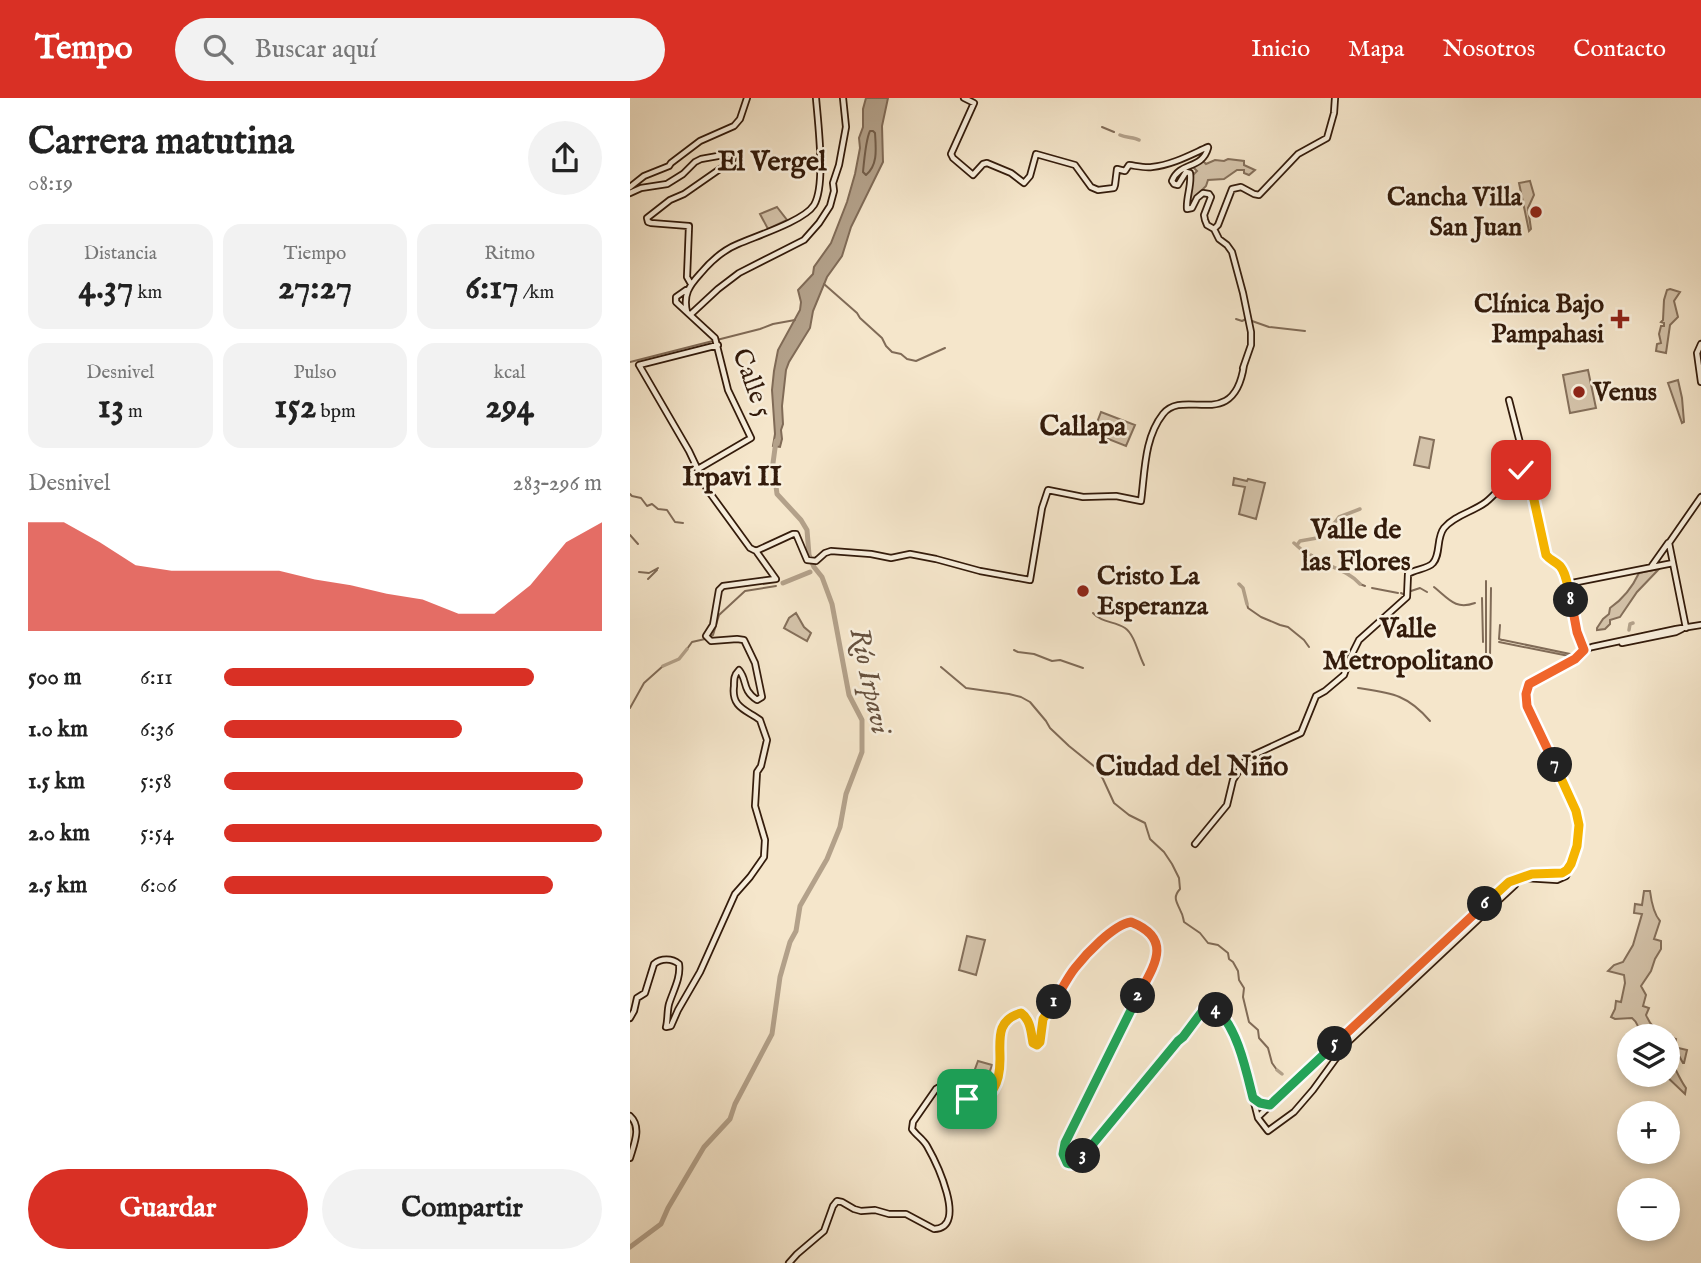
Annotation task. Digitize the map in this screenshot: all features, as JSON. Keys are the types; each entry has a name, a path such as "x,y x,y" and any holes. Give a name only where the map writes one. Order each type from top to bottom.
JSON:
{"main road":[{"path":"630,187 644,176 669,166 700,141 734,126 740,119 747,98"},
{"path":"683,301 691,284 708,264 738,244 805,214 813,205 819,194 820,183 816,98"},
{"path":"689,313 739,273 804,240 819,223 830,206 839,165 846,127 843,98"},
{"path":"756,551 796,534 808,560 816,561 831,551 891,558 909,554 1030,580 1042,508 1048,490 1083,497 1107,496 1141,501 1147,448 1162,415 1172,407 1220,401 1231,393 1238,383 1251,339 1232,252 1205,220 1210,196 1203,193 1192,208 1187,209 1190,173 1184,173 1178,184 1172,181 1178,171 1199,162 1208,148 1159,166 1129,165 1125,171 1117,169 1114,188 1094,189 1075,165 1035,154 1030,176 1024,183 1007,170 987,163 982,164 973,175 951,154 973,103 964,98"},
{"path":"1214,229 1232,189 1241,187 1259,195 1298,154 1327,138 1335,98"},
{"path":"630,193 641,188 667,184 701,159 729,154 733,156 730,162 648,216 648,222 689,226 687,277 691,284"},
{"path":"683,301 676,302 675,299 687,290"},
{"path":"630,1018 637,998 645,993 654,964 671,959 679,964 680,970 669,1005 666,1027 671,1026 700,972 734,894 750,877 764,857 765,850 765,840 755,806 757,772 767,740 760,720 742,710 733,693 736,673 739,670 749,694 757,699 762,697 755,663 744,640 711,641 707,638 713,625 719,590 723,586 776,579 707,489 685,444 639,365 717,341 689,313 682,295 679,295"},
{"name":"Calle 5","path":"698,469 751,438 729,390 717,341"},
{"path":"1701,344 1696,353 1701,382"},
{"path":"1509,400 1546,555 1559,566 1567,584 1577,632 1585,650"},
{"path":"1195,844 1227,805 1233,780 1247,758 1301,733 1316,696 1344,675 1359,640 1406,599 1408,574 1433,564 1440,535 1449,524 1486,502 1508,479 1527,468"},
{"path":"1651,567 1701,497"},
{"path":"1669,543 1684,629"},
{"path":"1567,584 1673,563"},
{"path":"1258,1118 1506,884 1517,879 1559,879 1567,875 1578,840 1578,818 1527,706 1529,684 1575,659 1585,650 1701,625"},
{"path":"789,1263 824,1231 833,1206 839,1201 861,1211 906,1214 934,1228 945,1226 949,1209 945,1184 926,1145 912,1129 913,1122 936,1089 941,1086 967,1099 979,1100 988,1096 993,1091 999,1067 1002,1028 1011,1017 1021,1013 1027,1020 1033,1043 1039,1044 1043,1019 1074,969 1108,935 1126,923 1135,923 1151,935 1157,944 1157,957 1065,1143 1063,1154 1067,1163 1079,1162 1207,1007 1225,1017 1243,1060 1258,1118 1268,1131 1294,1112 1348,1042 1502,898 1515,885 1517,879"},
{"path":"1253,1098 1270,1105"},
{"path":"630,1116 637,1126 630,1158"}],"shaded area":[{"path":"1228,159 1244,161 1244,165 1255,170 1249,175 1244,173 1244,170 1237,170 1224,179 1208,180 1189,208 1193,175 1197,171 1192,166 1203,161 1206,164"},
{"path":"1530,181 1534,195 1528,208 1529,231 1519,183"},
{"path":"777,207 787,220 768,229 760,214"},
{"path":"1667,290 1680,292 1674,301 1678,317 1670,325 1666,353 1656,351 1657,344 1661,343 1661,326 1664,326 1661,322 1664,300"},
{"name":"Venus","path":"1588,370 1596,408 1570,413 1563,375"},
{"path":"1678,380 1682,398 1682,423 1668,383"},
{"path":"1101,412 1135,425 1126,446 1093,433"},
{"path":"1420,437 1434,440 1429,468 1414,465"},
{"path":"1234,478 1265,483 1256,519 1239,514 1245,487 1233,485"},
{"path":"1659,569 1637,592 1620,617 1610,620 1605,629 1597,630 1609,614 1610,608 1627,593 1639,573"},
{"path":"796,613 811,633 807,641 784,628 789,618"},
{"path":"1512,884 1351,1035 1336,1054 1333,1051 1350,1034"},
{"path":"1644,891 1650,891 1654,911 1660,921 1654,939 1661,941 1661,949 1641,986 1646,995 1643,1006 1649,1008 1646,1015 1651,1024 1637,1024 1632,1018 1611,1017 1616,1001 1621,1002 1625,983 1624,975 1608,971 1623,962 1633,945 1642,914 1634,913 1635,904 1642,905"},
{"path":"967,936 985,940 976,975 959,970"},
{"path":"1680,1048 1687,1050 1683,1063 1680,1058"},
{"path":"978,1061 992,1065 982,1093 968,1088"},
{"path":"1680,1077 1686,1088 1685,1094 1678,1087 1680,1087"}],"water":[{"path":"866,98 888,98 882,126 883,162 851,227 842,256 827,277 813,311 810,328 789,362 782,406 782,439 780,447 773,446 775,434 772,390 778,350 800,310 798,290 813,274 814,267 831,243 847,202 860,148 859,138"}],"waterway":[{"path":"1102,127 1114,132"},
{"path":"1120,135 1139,140"},
{"path":"824,284 857,313 892,352 916,361 945,348"},
{"path":"1236,319 1246,319"},
{"path":"630,362 795,320"},
{"path":"1252,321 1269,327 1305,331"},
{"name":"Río Irpavi","path":"630,1247 661,1224 704,1147 730,1119 735,1104 772,1034 780,977 796,931 800,906 827,859 840,827 846,794 862,752 862,720 849,695 832,604 822,577 809,555 807,530 777,494 773,463 776,441"},
{"path":"630,494 641,498 647,506 652,504 658,509 667,510 675,522 683,523"},
{"path":"1329,530 1339,517 1360,509"},
{"path":"630,535 638,544"},
{"path":"1297,545 1300,541 1317,538"},
{"path":"1294,543 1304,552 1308,552"},
{"path":"1311,555 1349,575 1360,584"},
{"path":"639,572 649,573 658,568"},
{"path":"648,579 657,570"},
{"path":"783,583 810,572"},
{"path":"1486,581 1486,655"},
{"path":"1239,584 1243,588 1247,604"},
{"path":"1360,584 1365,586"},
{"path":"687,649 692,642 713,635 719,615 745,591 776,586"},
{"path":"1434,587 1457,604 1475,603"},
{"path":"1372,588 1398,593"},
{"path":"1411,591 1420,588 1427,592"},
{"path":"1490,657 1491,588"},
{"path":"1482,598 1483,642"},
{"path":"1247,604 1248,608 1261,617 1288,627 1309,647"},
{"path":"1093,613 1100,619 1128,631 1144,665"},
{"path":"1629,630 1630,624 1633,623"},
{"path":"1500,625 1499,639 1502,640"},
{"path":"1503,640 1575,655"},
{"path":"1499,642 1569,656"},
{"path":"663,666 679,659 687,649"},
{"path":"1014,650 1083,668"},
{"path":"630,708 644,683 663,666"},
{"path":"941,667 966,688 1009,694 1030,702 1050,728 1095,767 1114,803 1145,823 1150,839 1164,852 1179,878 1180,889 1176,900 1184,922 1200,933 1208,943 1218,945 1228,953 1244,988 1243,997 1249,1022 1258,1030 1259,1038 1268,1048 1277,1070"},
{"path":"1358,688 1398,696 1414,705 1430,721"},
{"path":"1277,1070 1282,1074"}],"place":[{"name":"Cancha Villa San Juan","path":"1536,212"},
{"name":"Clínica Bajo Pampahasi","path":"1620,319"},
{"name":"Venus","path":"1579,392"},
{"name":"Cristo La Esperanza","path":"1083,591"}],"district":[{"name":"El Vergel","path":"772,162"},
{"name":"Callapa","path":"1083,427"},
{"name":"Irpavi II","path":"732,477"},
{"name":"Valle de las Flores","path":"1356,546"},
{"name":"Valle Metropolitano","path":"1408,645"},
{"name":"Ciudad del Niño","path":"1192,767"}],"route":[{"path":"967,1099 983,1099 993,1091 1000,1060 999,1036 1011,1017 1021,1013 1025,1016 1033,1043 1039,1044 1043,1019 1074,969 1108,935 1121,925 1131,922 1142,927 1155,939 1158,951 1156,962 1065,1143 1063,1154 1067,1163 1079,1162 1207,1007 1225,1017 1243,1060 1253,1098 1270,1105 1506,884 1532,874 1557,874 1567,870 1577,846 1579,825 1576,811 1527,706 1526,694 1529,684 1575,659 1584,650 1577,632 1564,573 1546,555 1527,468 1521,470"}]}
